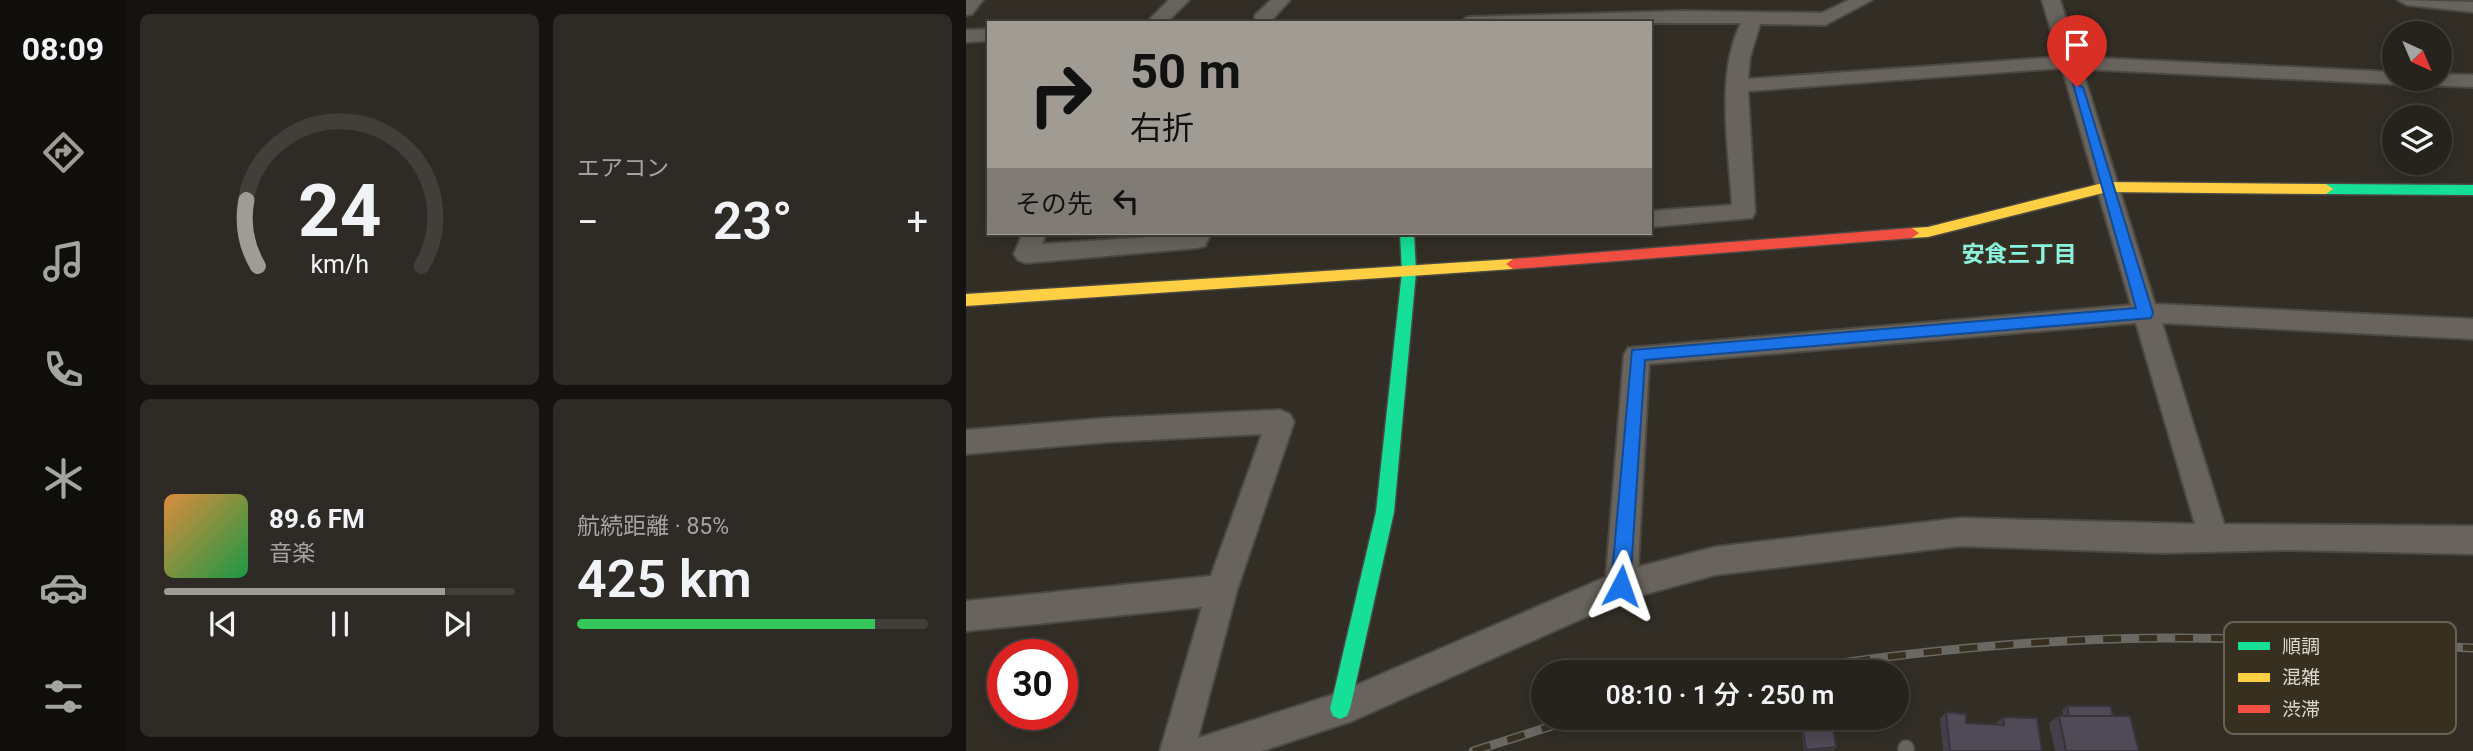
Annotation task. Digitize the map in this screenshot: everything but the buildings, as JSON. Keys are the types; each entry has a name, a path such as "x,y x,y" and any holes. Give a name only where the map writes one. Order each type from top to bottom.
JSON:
{"street":[{"path":"966,10 974,0"},
{"path":"1157,21 1180,0"},
{"path":"1264,21 1262,19 1281,0"},
{"path":"1825,19 1829,0"},
{"path":"1589,21 1825,19 1863,0"},
{"path":"2051,0 2214,538"},
{"path":"2407,0 2473,7"},
{"path":"1652,219 1744,212 1738,86 1744,30 1753,18"},
{"path":"966,36 987,35"},
{"path":"1738,86 2069,62 2382,77"},
{"path":"2452,80 2473,81"},
{"path":"966,300 1409,272 1928,232 2107,187 2473,190"},
{"path":"1034,235 1027,254 1197,240 1198,235"},
{"path":"1340,709 1385,512 1409,272 1407,235"},
{"path":"1621,586 1637,355 2146,313 2473,329"},
{"path":"966,442 1108,430 1280,422 1222,590 1177,751"},
{"path":"1209,751 1340,709 1621,586 1715,561 1960,532 2473,540"},
{"path":"966,616 1222,590"}],"railway":[{"path":"1862,660 2065,641 2224,639"},
{"path":"2456,647 2473,648"},
{"path":"1473,751 1539,730"}],"traffic: fast":[{"path":"2326,189 2473,190"},
{"path":"1340,709 1385,512 1409,272 1407,235"}],"traffic: slow":[{"path":"1912,233 1928,232 2107,187 2326,189"},
{"path":"966,300 1513,264"}],"traffic: jam":[{"path":"1513,264 1912,233"}],"district":[{"name":"安食三丁目","path":"2019,254"}],"route":[{"path":"1621,586 1637,355 2146,313 2077,87"}]}
